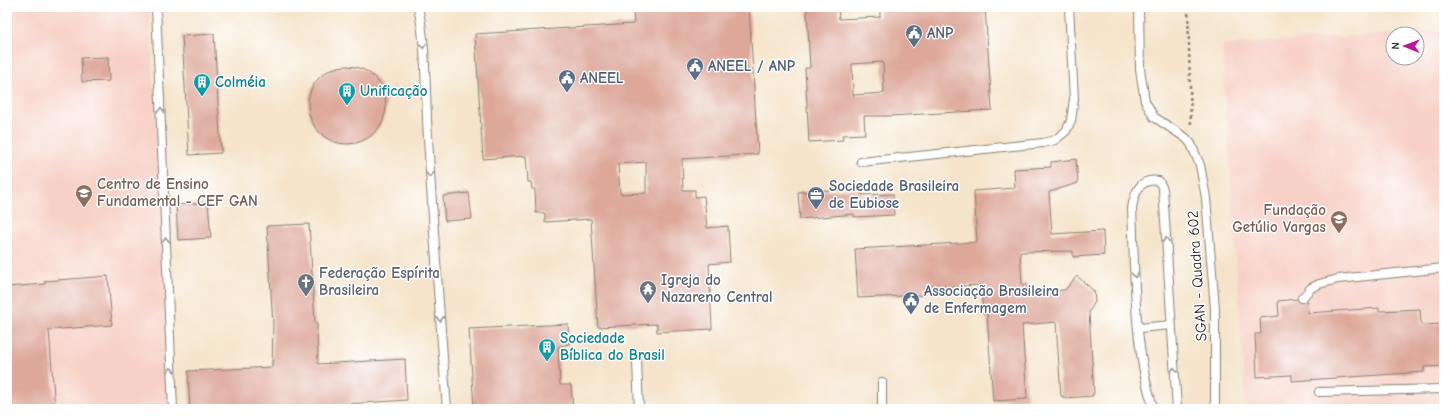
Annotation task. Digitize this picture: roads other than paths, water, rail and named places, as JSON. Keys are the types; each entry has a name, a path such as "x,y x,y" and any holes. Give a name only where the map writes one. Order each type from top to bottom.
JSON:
{"lane":[{"path":"156,7 173,409"},
{"path":"418,7 421,17 424,59 428,144 446,409"},
{"path":"861,162 1044,143 1055,140 1066,131 1071,121 1074,99 1069,7"},
{"name":"SGAN - Quadra 602","path":"1139,7 1140,69 1145,101 1154,117 1186,138 1191,144 1200,165 1206,198 1215,309 1215,409"},
{"path":"1154,409 1146,385 1139,328 1132,208 1135,194 1139,187 1145,182 1152,180 1158,181 1163,189 1176,409"},
{"path":"1302,298 1311,288 1319,284 1338,279 1444,268"},
{"path":"1139,328 1171,325"},
{"path":"637,362 639,409"},
{"path":"882,382 882,409"},
{"path":"1319,392 1444,389"}],"place":[{"name":"ANP","path":"914,48"},
{"name":"ANEEL / ANP","path":"695,81"},
{"name":"ANEEL","path":"567,93"},
{"name":"Colméia","path":"202,97"},
{"name":"Unificação","path":"347,106"},
{"name":"Centro de Ensino Fundamental - CEF GAN","path":"84,208"},
{"name":"Sociedade Brasileira de Eubiose","path":"816,210"},
{"name":"Fundação Getúlio Vargas","path":"1339,234"},
{"name":"Federação Espírita Brasileira","path":"306,297"},
{"name":"Igreja do Nazareno Central","path":"648,304"},
{"name":"Associação Brasileira de Enfermagem","path":"911,315"},
{"name":"Sociedade Bíblica do Brasil","path":"547,362"}]}
